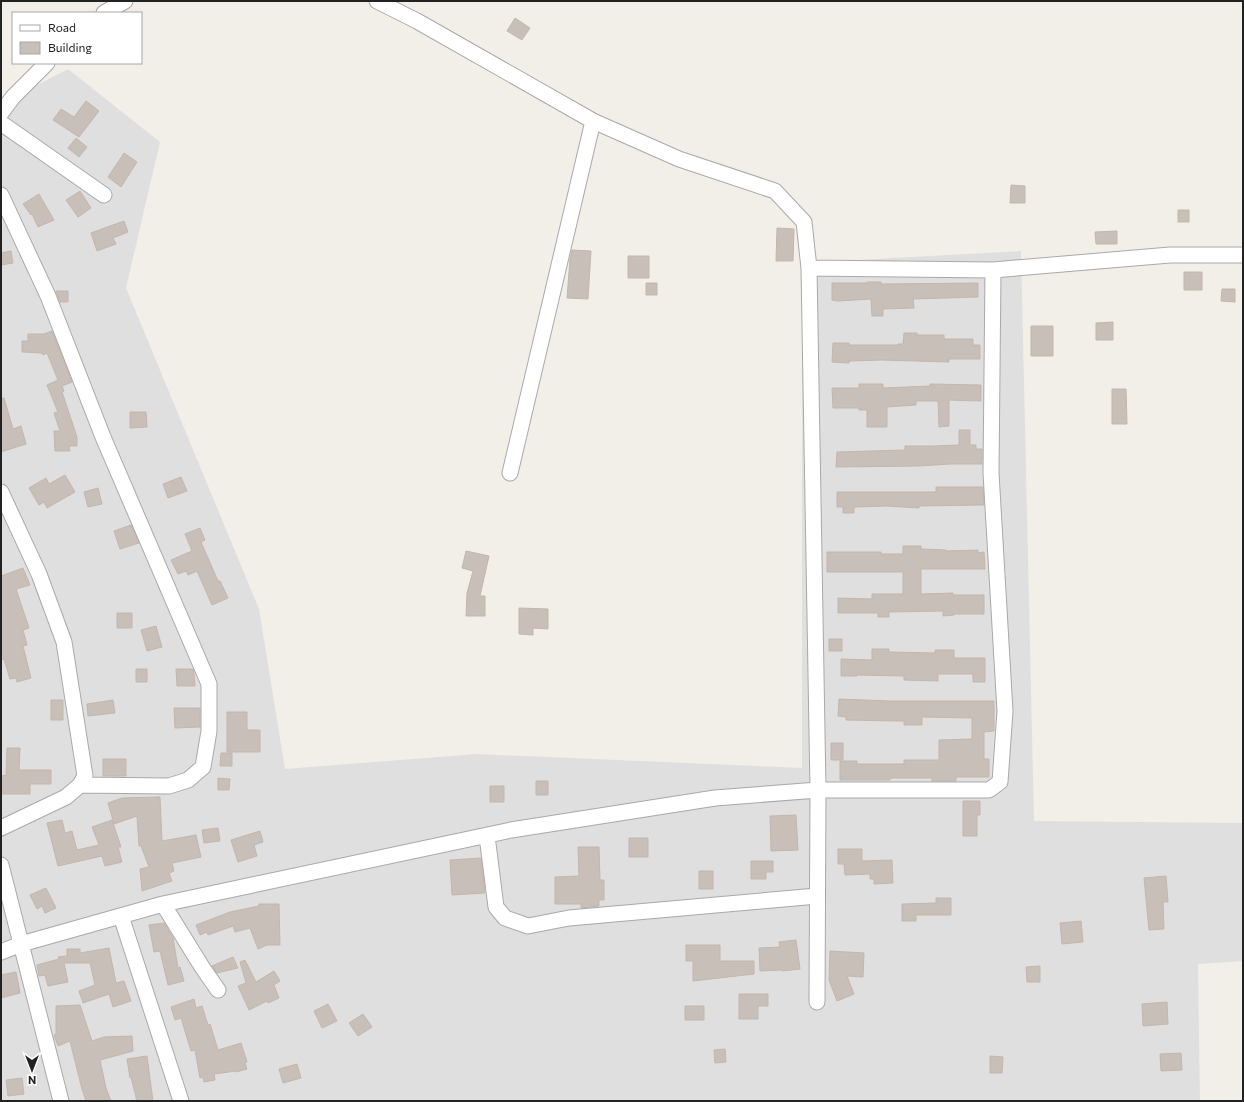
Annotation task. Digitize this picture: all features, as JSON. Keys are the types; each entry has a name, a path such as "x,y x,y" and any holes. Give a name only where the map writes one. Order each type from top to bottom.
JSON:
{"street":[{"path":"106,12 125,1"},
{"path":"377,1 417,21 593,121 679,159 775,191 804,222 809,268 818,790 816,1002"},
{"path":"1,114 13,97 45,64"},
{"path":"510,473 593,121"},
{"path":"1,123 104,195"},
{"path":"1,195 48,296 103,437 209,684 209,731 203,767 188,780 169,786 80,785"},
{"path":"809,268 993,270 1170,255 1243,254"},
{"path":"1,952 21,944 163,904 511,830 715,798 818,790 989,790 1000,782 1005,712 991,473 993,270"},
{"path":"1,492 39,574 64,642 85,776 80,785 66,797 1,828"},
{"path":"486,836 496,907 506,918 528,926 570,918 817,896"},
{"path":"1,865 61,1101"},
{"path":"163,904 218,990"},
{"path":"121,916 181,1101"}],"shaded area":[{"path":"68,69 160,142 126,288 259,609 285,769 477,754 802,768 802,263 1021,251 1034,821 1243,823 1243,961 1198,964 1200,1101 1,1101 1,104"}],"building":[{"path":"515,18 530,28 522,40 507,31"},
{"path":"86,101 99,111 79,137 53,120 61,109 74,117"},
{"path":"76,138 87,147 79,157 68,148"},
{"path":"124,153 137,162 121,187 108,177"},
{"path":"1011,185 1025,186 1025,203 1010,203"},
{"path":"80,191 91,208 78,217 66,200"},
{"path":"39,194 54,220 38,227 32,214 31,215 23,204"},
{"path":"1178,210 1189,210 1189,222 1178,222"},
{"path":"124,221 128,232 113,238 116,244 97,251 91,233"},
{"path":"777,228 794,229 793,261 776,261"},
{"path":"1117,231 1117,244 1096,244 1095,232"},
{"path":"572,250 591,251 588,299 567,298"},
{"path":"11,251 13,263 1,265 1,253"},
{"path":"628,256 649,256 649,278 628,278"},
{"path":"1184,272 1202,272 1202,290 1184,290"},
{"path":"881,282 881,284 978,283 978,297 913,299 914,308 883,309 883,316 872,316 871,299 832,300 832,283"},
{"path":"646,283 657,283 657,295 646,295"},
{"path":"1222,289 1235,289 1235,302 1221,301"},
{"path":"56,291 68,291 68,302 60,302"},
{"path":"1113,322 1113,340 1096,340 1096,323"},
{"path":"1031,326 1053,326 1053,356 1031,356"},
{"path":"52,331 72,382 62,386 64,391 62,392 77,437 77,446 69,446 70,451 55,451 54,431 60,431 54,413 58,412 47,385 58,380 47,353 43,355 42,353 22,352 22,341 28,341 28,334 44,334"},
{"path":"904,333 917,333 917,335 944,335 944,339 973,339 973,345 980,345 980,359 949,359 949,362 882,360 849,361 849,363 832,362 833,343 849,343 849,345 898,345 903,344"},
{"path":"859,384 883,384 883,388 930,386 930,384 981,385 981,401 949,400 949,426 939,427 938,401 916,401 916,405 887,407 887,427 867,427 867,410 859,410 859,408 833,408 832,388 859,388"},
{"path":"1112,389 1126,389 1127,424 1112,424"},
{"path":"1,398 4,398 13,429 21,426 26,444 1,452"},
{"path":"130,412 146,412 147,427 130,428"},
{"path":"959,430 970,430 970,445 976,445 976,449 982,449 982,464 836,467 837,452 905,450 905,446 959,445"},
{"path":"65,475 75,492 47,508 44,502 39,505 29,488 46,478 49,484"},
{"path":"181,477 187,491 168,498 163,484"},
{"path":"936,487 983,487 984,505 919,506 919,508 887,506 854,507 854,513 843,513 843,507 837,507 837,492 936,492"},
{"path":"98,488 102,504 88,507 84,492"},
{"path":"131,525 139,543 120,549 114,531"},
{"path":"200,528 205,540 201,542 218,581 220,581 228,598 212,605 197,571 188,575 186,571 178,574 171,560 192,551 185,534"},
{"path":"903,546 921,546 921,549 946,551 978,550 978,553 984,552 985,569 921,569 921,594 953,593 953,595 984,595 984,614 954,614 943,616 943,611 889,612 889,617 878,617 878,613 838,613 838,598 872,599 872,594 903,594 903,572 827,572 827,552 881,552 881,554 903,554"},
{"path":"466,551 489,556 480,596 485,596 485,616 466,616 467,593 473,571 462,568"},
{"path":"23,568 30,585 16,589 29,628 23,630 27,645 23,646 31,678 17,682 16,678 10,679 4,659 1,660 1,576"},
{"path":"519,608 548,609 548,629 533,628 533,635 519,634"},
{"path":"117,613 132,613 132,628 117,628"},
{"path":"156,626 162,647 147,651 141,630"},
{"path":"829,639 842,639 842,651 829,651"},
{"path":"872,649 889,649 889,652 935,653 935,650 954,650 954,658 985,658 985,682 973,682 973,674 938,674 938,681 904,680 904,676 841,676 841,659 872,660"},
{"path":"136,669 147,669 147,682 136,682"},
{"path":"176,669 193,669 195,686 177,686"},
{"path":"839,699 890,701 994,701 994,731 984,732 984,759 989,759 989,777 956,777 956,781 932,781 932,778 840,780 840,761 857,761 857,764 904,764 904,760 939,760 939,740 972,739 972,718 922,717 922,725 904,725 904,721 846,720 846,717 838,716"},
{"path":"51,700 63,700 63,720 51,720"},
{"path":"113,700 115,713 88,716 87,704"},
{"path":"174,708 200,708 200,727 175,728"},
{"path":"227,712 247,712 247,730 260,730 260,752 227,752"},
{"path":"831,743 843,743 843,760 831,760"},
{"path":"7,748 20,748 19,770 51,770 51,784 30,784 30,794 1,794 1,776 6,775"},
{"path":"221,753 232,753 232,766 220,766"},
{"path":"103,759 126,759 126,776 103,776"},
{"path":"218,778 230,779 229,790 218,790"},
{"path":"536,781 548,781 548,795 536,795"},
{"path":"490,786 504,786 504,802 490,802"},
{"path":"160,797 162,841 196,835 201,857 172,863 174,871 169,873 172,881 142,891 140,869 149,867 141,846 139,846 137,816 114,824 108,803 122,798"},
{"path":"963,801 980,801 980,815 977,815 977,836 963,836"},
{"path":"796,815 798,850 771,851 770,816"},
{"path":"62,820 65,833 72,831 77,850 99,845 92,827 112,820 121,847 118,847 122,862 105,866 102,856 58,866 47,823"},
{"path":"218,828 220,841 204,843 202,830"},
{"path":"260,831 263,842 254,845 257,856 238,862 231,840"},
{"path":"629,838 648,838 648,857 629,857"},
{"path":"578,847 599,847 600,880 604,880 604,900 599,900 599,906 581,908 581,904 555,904 555,877 579,876"},
{"path":"838,849 862,849 862,861 892,860 893,883 874,884 874,879 870,879 870,874 845,875 844,864 838,864"},
{"path":"481,858 485,893 452,895 450,860"},
{"path":"751,861 773,861 773,872 766,872 766,879 751,879"},
{"path":"699,871 713,871 713,889 699,889"},
{"path":"1166,876 1168,902 1163,902 1164,929 1149,930 1144,878"},
{"path":"46,888 56,908 45,913 42,906 37,909 30,895"},
{"path":"936,898 951,898 951,915 916,915 916,921 902,921 902,904 936,903"},
{"path":"259,904 279,904 280,945 267,945 258,949 250,928 235,932 233,926 208,935 207,932 200,935 196,925 230,912 259,906"},
{"path":"1081,921 1083,942 1062,944 1060,923"},
{"path":"164,923 173,938 178,968 180,967 184,981 168,985 160,951 154,952 149,925"},
{"path":"796,940 800,969 760,971 759,948 780,947 779,942"},
{"path":"686,945 720,945 720,961 754,961 754,974 693,981 693,961 686,961"},
{"path":"109,948 116,983 124,981 131,1001 113,1007 109,994 83,1003 79,991 95,985 90,963 64,963 68,982 48,986 45,975 39,976 37,965 59,959 58,957 67,956 67,949 80,949 80,953"},
{"path":"830,951 864,953 863,977 847,976 854,994 837,1001 829,980"},
{"path":"233,957 238,968 217,973 212,966"},
{"path":"245,960 256,982 274,971 280,981 274,985 279,998 268,1003 267,1001 249,1010 238,986 246,983 240,962"},
{"path":"1040,966 1040,982 1027,982 1026,967"},
{"path":"16,972 20,993 1,998 1,975"},
{"path":"739,994 768,994 768,1006 758,1006 758,1019 739,1019"},
{"path":"194,999 196,1008 202,1006 208,1025 210,1024 218,1050 241,1043 247,1062 245,1063 247,1069 236,1072 214,1074 215,1080 204,1082 203,1077 200,1078 195,1050 191,1051 181,1018 175,1020 171,1007"},
{"path":"1167,1002 1168,1024 1143,1026 1142,1004"},
{"path":"328,1004 337,1021 322,1028 314,1011"},
{"path":"80,1005 92,1041 104,1037 132,1036 133,1051 100,1060 106,1088 111,1101 86,1101 70,1041 58,1046 54,1035 56,1034 56,1006"},
{"path":"685,1006 704,1006 704,1020 685,1020"},
{"path":"363,1014 372,1027 358,1036 349,1023"},
{"path":"725,1049 726,1062 715,1063 714,1050"},
{"path":"1181,1053 1182,1070 1161,1071 1160,1054"},
{"path":"147,1056 153,1101 137,1101 131,1077 130,1078 127,1059"},
{"path":"990,1056 1003,1057 1002,1073 990,1073"},
{"path":"297,1064 301,1078 283,1083 279,1069"},
{"path":"22,1078 24,1094 8,1096 6,1080"}]}
